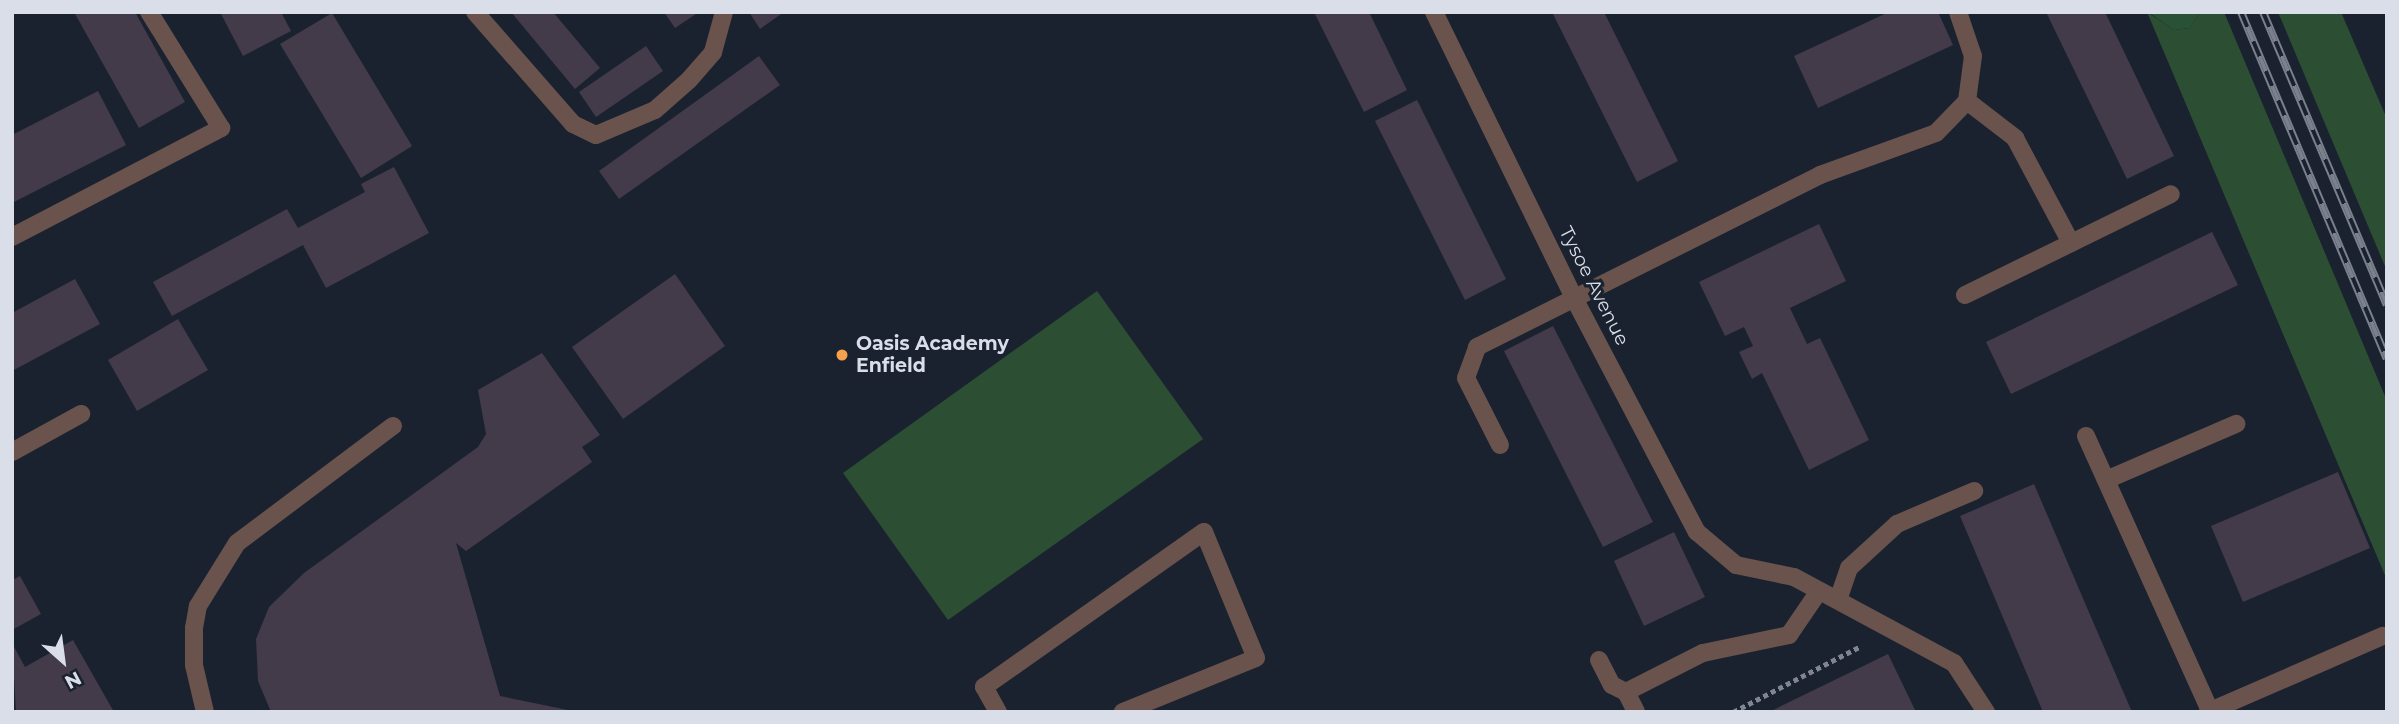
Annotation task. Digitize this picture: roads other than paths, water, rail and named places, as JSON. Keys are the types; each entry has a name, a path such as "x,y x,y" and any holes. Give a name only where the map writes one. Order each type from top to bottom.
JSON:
{"street":[{"path":"12,237 221,128 149,12"},
{"path":"475,12 573,124 596,135 655,110 689,80 713,52 724,12"},
{"name":"Tysoe Avenue","path":"1434,12 1575,300 1697,532 1736,565 1794,578 1819,591"},
{"path":"1500,445 1466,378 1469,361 1477,346 1575,300 1820,175 1936,132 1967,101 1973,56 1958,12"},
{"path":"1967,101 2015,138 2071,243"},
{"path":"1965,295 2171,194"},
{"path":"12,452 81,414"},
{"path":"2106,480 2236,424"},
{"path":"205,712 194,665 196,617 237,543 393,426"},
{"path":"2086,436 2209,711 2383,636"},
{"path":"1838,600 1849,568 1897,524 1974,491"},
{"path":"998,712 984,687 1204,532 1256,658 1123,712"},
{"path":"1626,692 1703,653 1789,635 1819,591 1891,626 1954,663 1986,712"},
{"path":"1599,660 1612,685 1626,692 1636,712"}],"railway":[{"path":"2241,12 2387,359"},
{"path":"2263,12 2387,305"}],"place":[{"name":"Oasis Academy Enfield","path":"842,355"}]}
